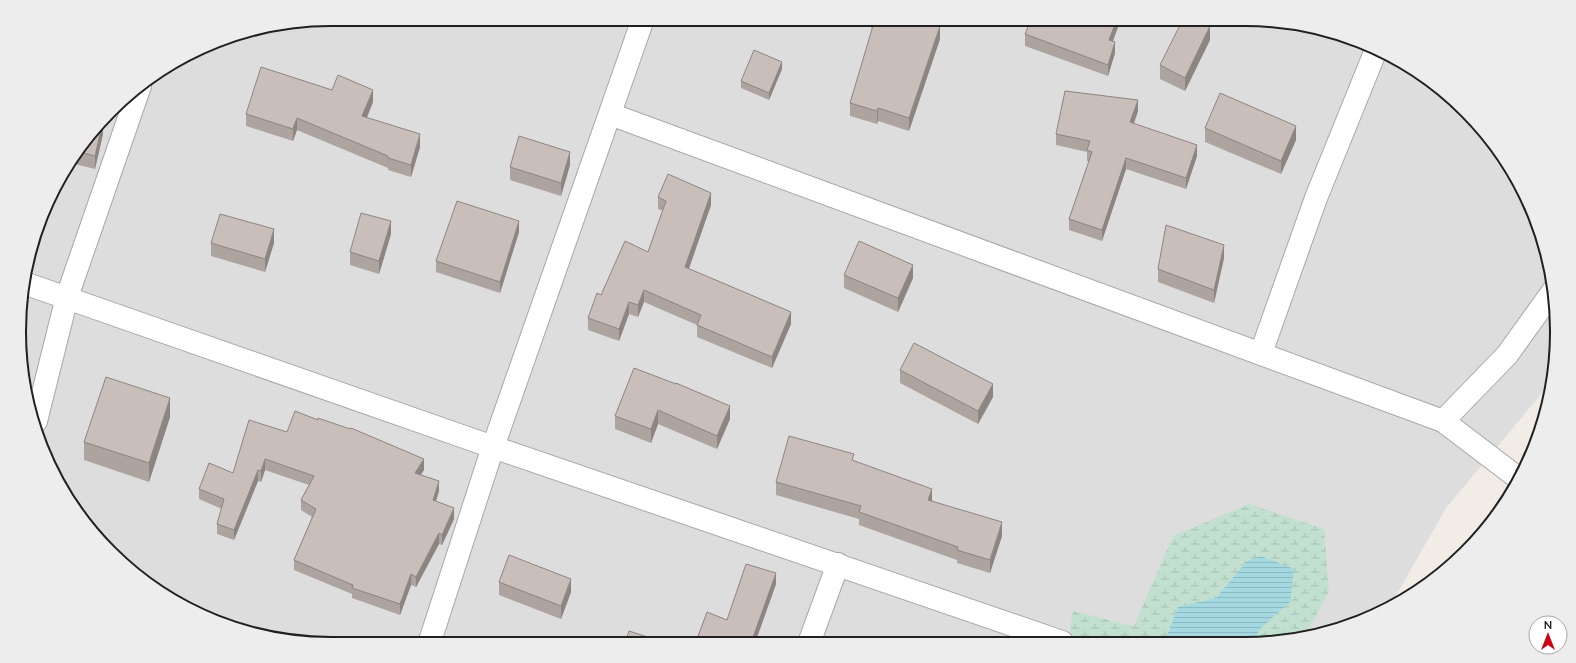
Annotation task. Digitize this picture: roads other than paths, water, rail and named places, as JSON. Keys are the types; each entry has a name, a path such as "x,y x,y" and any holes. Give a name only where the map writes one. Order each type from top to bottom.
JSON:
{"street":[{"path":"431,637 493,447 641,26"},
{"path":"1261,353 1316,198 1374,55"},
{"path":"37,415 67,297 136,97"},
{"path":"610,114 1443,421 1514,475"},
{"path":"30,285 493,447 1048,637"},
{"path":"1443,421 1506,355 1548,298"},
{"path":"811,637 838,564"}],"water":[{"path":"1261,556 1294,569 1290,602 1262,627 1255,636 1166,637 1178,607 1216,598 1247,561"}]}
